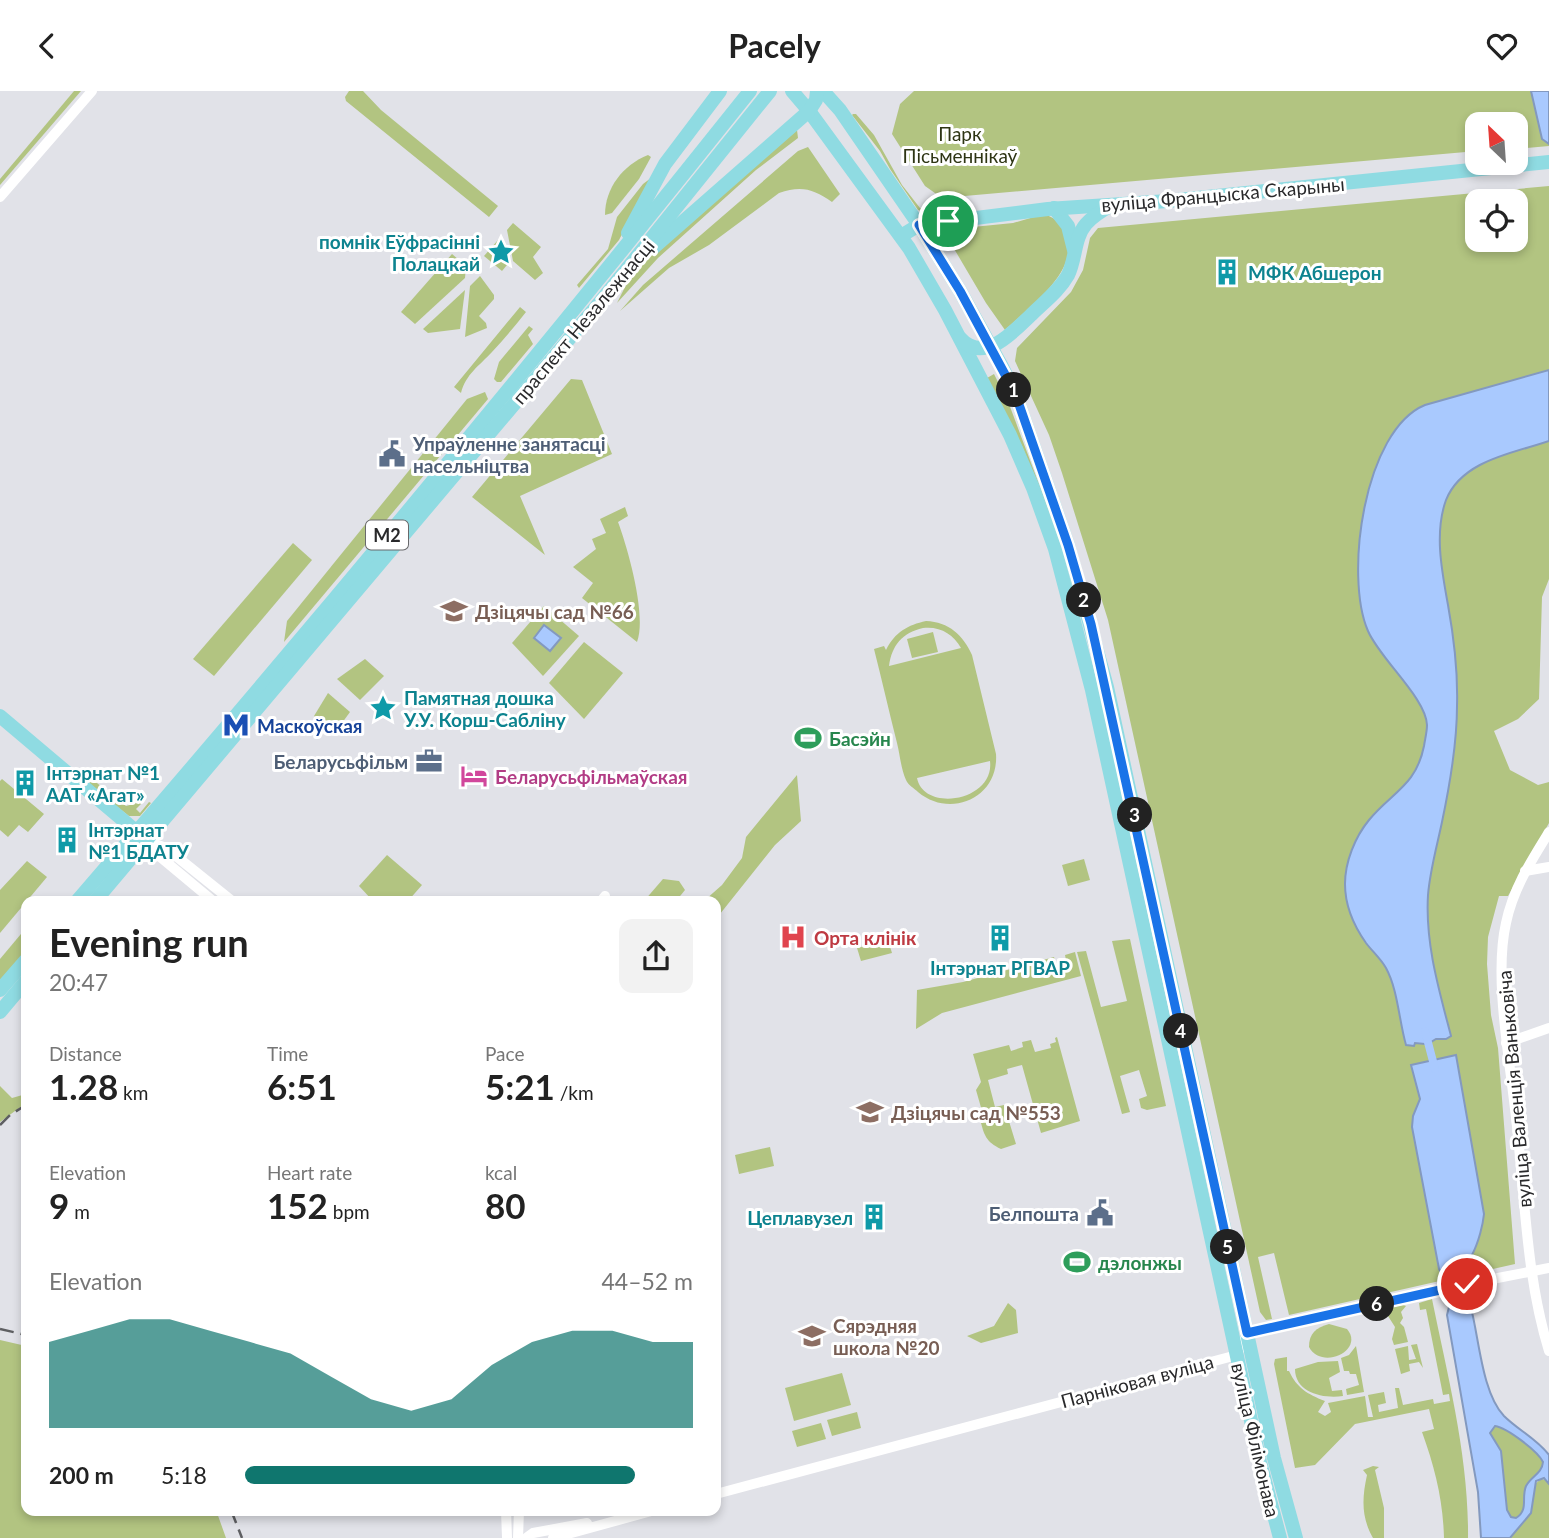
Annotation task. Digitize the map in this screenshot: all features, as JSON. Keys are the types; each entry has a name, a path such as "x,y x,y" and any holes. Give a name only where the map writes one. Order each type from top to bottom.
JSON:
{"main road":[{"path":"614,259 666,164 720,91"},
{"name":"праспект Незалежнасці","path":"99,896 142,837 308,630 750,91"},
{"name":"праспект Незалежнасці","path":"82,896 142,837 618,280 770,91"},
{"name":"вуліца Філімонава","path":"792,91 922,268 1017,449 1046,524 1068,570"},
{"path":"618,280 809,111 816,100 817,91"},
{"name":"вуліца Філімонава","path":"824,91 919,225 991,346 1015,393 1068,570 1107,687 1147,908 1203,1165 1237,1355 1280,1538"},
{"path":"836,91 840,110"},
{"name":"вуліца Францыска Скарыны","path":"901,236 919,225 1054,208 1168,201 1549,162"},
{"path":"959,337 973,347 991,346 1009,336 1066,278 1075,255 1077,239 1086,223 1114,204"},
{"path":"1054,208 1068,226 1075,255"},
{"path":"0,716 142,837"},
{"path":"0,990 21,966"},
{"path":"0,1011 21,987"},
{"name":"вуліца Філімонава","path":"1203,1165 1296,1538"}],"street":[{"path":"0,197 92,91"},
{"name":"вуліца Валенція Ваньковіча","path":"1549,832 1513,897 1502,943 1506,1043 1518,1135 1530,1272 1549,1351"},
{"path":"142,837 159,856 207,896"},
{"path":"142,837 166,848 226,896"},
{"path":"1525,871 1549,867"},
{"path":"1506,1043 1549,1028"},
{"path":"1247,1333 1441,1289 1549,1268"},
{"name":"Парніковая вуліца","path":"721,1493 1237,1355 1247,1333"},
{"path":"506,1516 507,1538"},
{"path":"518,1538 519,1516"},
{"path":"554,1538 635,1516"},
{"path":"526,1538 533,1533 570,1525 621,1520"}],"green space":[{"path":"74,91 81,91 0,185 0,179"},
{"path":"349,91 363,91 381,110 498,206 489,217 346,101 345,97"},
{"name":"Парк Пісьменнікаў","path":"914,91 1549,91 1549,146 1528,148 1528,112 1465,112 1465,152 942,198 925,186 892,134 900,104"},
{"path":"853,114 856,114 874,135 902,185 920,208 935,214 918,210"},
{"path":"797,130 798,138 756,170 658,258 617,303 626,285 653,252"},
{"path":"808,147 840,194 832,202 807,190 794,189 779,193 709,245 669,268 620,311 643,285 798,151"},
{"path":"648,155 651,157 639,179 612,213 605,215 608,196 617,179 623,171"},
{"path":"651,178 619,240 579,288 577,285 608,249 617,217"},
{"path":"1549,186 1549,579 1542,597 1539,699 1518,719 1494,731 1510,770 1538,785 1549,782 1549,823 1508,896 1499,896 1488,937 1491,1015 1498,1048 1515,1264 1289,1315 1274,1253 1258,1257 1272,1319 1266,1320 1260,1312 1108,620 1049,435 1015,361 1017,348 1071,292 1083,270 1090,238 1098,228 1465,194 1465,252 1528,252 1528,189 1517,189"},
{"path":"1044,214 1056,220 1064,231 1068,245 1067,259 1051,286 1005,330 943,230 1013,223"},
{"path":"513,223 541,247 533,257 543,273 535,280 513,261 507,230"},
{"path":"498,240 505,245 507,265 502,271 484,256"},
{"path":"452,254 466,266 465,278 415,324 401,312"},
{"path":"480,276 494,295 494,299 479,316 487,328 465,337 470,286"},
{"path":"465,290 460,329 428,333 423,329"},
{"path":"520,307 526,312 470,375 461,393 454,387"},
{"path":"529,326 533,329 528,335 533,344 501,382 497,382 494,379 499,362"},
{"path":"994,374 1009,404 1061,543 1022,446 987,378"},
{"path":"571,379 582,380 612,454 520,496 545,555 472,497"},
{"path":"485,392 488,399 284,642 287,621 467,399"},
{"path":"625,507 628,516 618,522 627,548 638,600 640,616 637,642 582,598 593,583 573,567 596,549 592,539 606,533 600,519"},
{"path":"293,543 312,560 214,676 193,659"},
{"path":"544,606 579,636 543,676 512,643"},
{"path":"934,622 948,627 960,636 972,655 996,754 995,769 990,782 970,800 944,804 931,800 918,792 904,776 874,649 884,646 886,650 898,634 919,623","holes":["923,628 935,628 945,632 961,648 889,666 899,641 909,633","990,761 989,775 982,785 958,798 932,796 922,789 917,778"]},
{"path":"933,632 938,652 912,658 907,639"},
{"path":"584,642 623,673 584,719 549,683"},
{"path":"365,659 384,676 360,700 337,679"},
{"path":"328,693 350,712 334,734 314,716"},
{"path":"78,768 126,806 144,801 136,809 140,813 151,803 140,816 129,816 74,773"},
{"path":"797,775 801,821 775,845 721,913 721,896 710,896 722,885 742,858 746,837"},
{"path":"2,779 44,814 28,832 19,825 8,837 0,830"},
{"path":"387,855 422,885 412,896 368,896 359,886"},
{"path":"1084,859 1090,880 1068,886 1062,865"},
{"path":"27,861 47,877 31,896 21,896 21,908 0,933 0,890"},
{"path":"663,879 679,881 685,890 680,896 648,896"},
{"path":"21,934 21,958 0,982 0,959"},
{"path":"1130,939 1166,1106 1147,1110 1141,1108 1139,1099 1147,1096 1139,1070 1120,1076 1130,1112 1122,1114 1077,952 1086,951 1101,1007 1127,1001 1112,941"},
{"path":"888,940 892,953 861,961 857,948"},
{"path":"1075,952 1081,976 942,1013 916,1029 917,990 963,982 1054,957 1056,963 1066,960 1065,955"},
{"path":"1057,1037 1080,1121 1041,1133 1022,1065 1007,1069 1008,1074 988,1080 995,1107 1004,1105 1016,1144 1001,1149 986,1137 980,1119 984,1118 976,1090 981,1082 973,1054 1009,1045 1011,1051 1023,1047 1022,1042 1031,1040 1035,1052 1051,1048 1050,1044 1056,1042"},
{"path":"0,1086 12,1098 21,1095 21,1107 0,1122"},
{"path":"770,1147 774,1166 739,1174 735,1155"},
{"path":"1432,1299 1461,1448 1468,1538 1444,1538 1438,1484 1422,1432 1434,1429 1429,1409 1355,1424 1315,1465 1295,1468 1274,1364 1275,1359 1287,1357 1287,1371 1295,1382 1308,1393 1325,1401 1318,1412 1325,1416 1331,1412 1328,1403 1365,1396 1368,1417 1373,1417 1368,1395 1384,1392 1386,1403 1378,1405 1379,1412 1398,1408 1395,1388 1399,1388 1403,1405 1433,1399 1434,1404 1450,1401 1449,1394 1443,1395 1426,1309 1420,1310 1419,1303"},
{"path":"1008,1303 1016,1310 1018,1333 981,1343 967,1336 994,1326"},
{"path":"1406,1306 1401,1312 1403,1318 1400,1323 1404,1327 1408,1342 1394,1345 1392,1339 1395,1327 1388,1316 1387,1308"},
{"path":"1329,1324 1347,1329 1351,1337 1350,1344 1340,1355 1323,1357 1315,1354 1309,1347 1309,1342 1314,1332"},
{"path":"0,1340 21,1345 21,1516 218,1516 226,1538 0,1538"},
{"path":"1417,1344 1423,1368 1419,1362 1409,1364 1410,1371 1401,1374 1395,1349 1408,1346 1409,1360 1416,1359 1411,1345"},
{"path":"1356,1346 1364,1392 1347,1395 1346,1389 1359,1385 1356,1374 1344,1371 1341,1358 1349,1355"},
{"path":"1338,1361 1340,1372 1329,1378 1332,1391 1342,1390 1343,1396 1312,1393 1300,1384 1296,1377 1295,1369 1318,1362"},
{"path":"842,1373 851,1405 794,1421 785,1388"},
{"path":"857,1412 861,1428 832,1436 827,1420"},
{"path":"821,1423 826,1439 797,1447 792,1431"},
{"path":"1495,1426 1522,1440 1543,1462 1540,1471 1526,1489 1523,1511 1516,1518 1511,1517 1507,1510 1501,1451 1490,1433"},
{"path":"1379,1467 1375,1470 1384,1508 1384,1538 1373,1538 1365,1515 1367,1475 1363,1470"},
{"path":"1541,1479 1549,1484 1549,1538 1510,1538 1531,1513 1535,1484"}],"water":[{"path":"1531,91 1549,91 1549,144 1542,139"},
{"path":"1549,370 1549,441 1505,454 1476,467 1454,486 1442,513 1440,553 1455,655 1457,720 1445,808 1430,876 1428,913 1434,966 1451,1036 1431,1042 1429,1040 1425,1044 1406,1045 1390,977 1358,930 1345,892 1345,876 1355,842 1369,820 1415,771 1427,728 1425,714 1419,703 1368,631 1361,607 1359,542 1365,507 1374,473 1387,443 1404,420 1425,405"},
{"path":"544,625 561,638 550,651 534,638"},
{"path":"1456,1055 1484,1214 1472,1255 1459,1271 1451,1274 1441,1273 1439,1269 1412,1127 1420,1099 1411,1065"},
{"path":"1460,1298 1467,1300 1471,1308 1482,1365 1497,1406 1504,1416 1549,1455 1549,1484 1544,1478 1536,1481 1531,1513 1510,1538 1481,1538 1478,1492 1447,1315 1450,1303","holes":["1495,1426 1529,1446 1543,1462 1541,1469 1526,1486 1524,1508 1516,1518 1511,1517 1507,1510 1501,1451 1490,1433"]}],"waterway":[{"path":"1425,1031 1435,1069"}],"railway":[{"path":"0,1125 21,1108"},
{"path":"0,1329 21,1334"},
{"path":"233,1516 242,1538"}],"place":[{"name":"помнік Еўфрасінні Полацкай","path":"501,252"},
{"name":"МФК Абшерон","path":"1227,272"},
{"name":"Упраўленне занятасці насельніцтва","path":"392,454"},
{"name":"Дзіцячы сад №66","path":"454,611"},
{"name":"Памятная дошка У.У. Корш-Сабліну","path":"383,708"},
{"name":"Маскоўская","path":"236,725"},
{"name":"Басэйн","path":"808,738"},
{"name":"Беларусьфільм","path":"429,761"},
{"name":"Беларусьфільмаўская","path":"474,776"},
{"name":"Інтэрнат №1 ААТ «Агат»","path":"25,783"},
{"name":"Інтэрнат №1 БДАТУ","path":"67,840"},
{"name":"Орта клінік","path":"793,937"},
{"name":"Інтэрнат РГВАР","path":"1000,938"},
{"name":"Дзіцячы сад №553","path":"870,1112"},
{"name":"Белпошта","path":"1100,1213"},
{"name":"Цеплавузел","path":"874,1217"},
{"name":"дэлонжы","path":"1077,1262"},
{"name":"Сярэдняя школа №20","path":"812,1336"}],"route":[{"path":"948,221 919,225 960,291 1015,393 1068,545 1091,624 1247,1333 1467,1284"}]}
